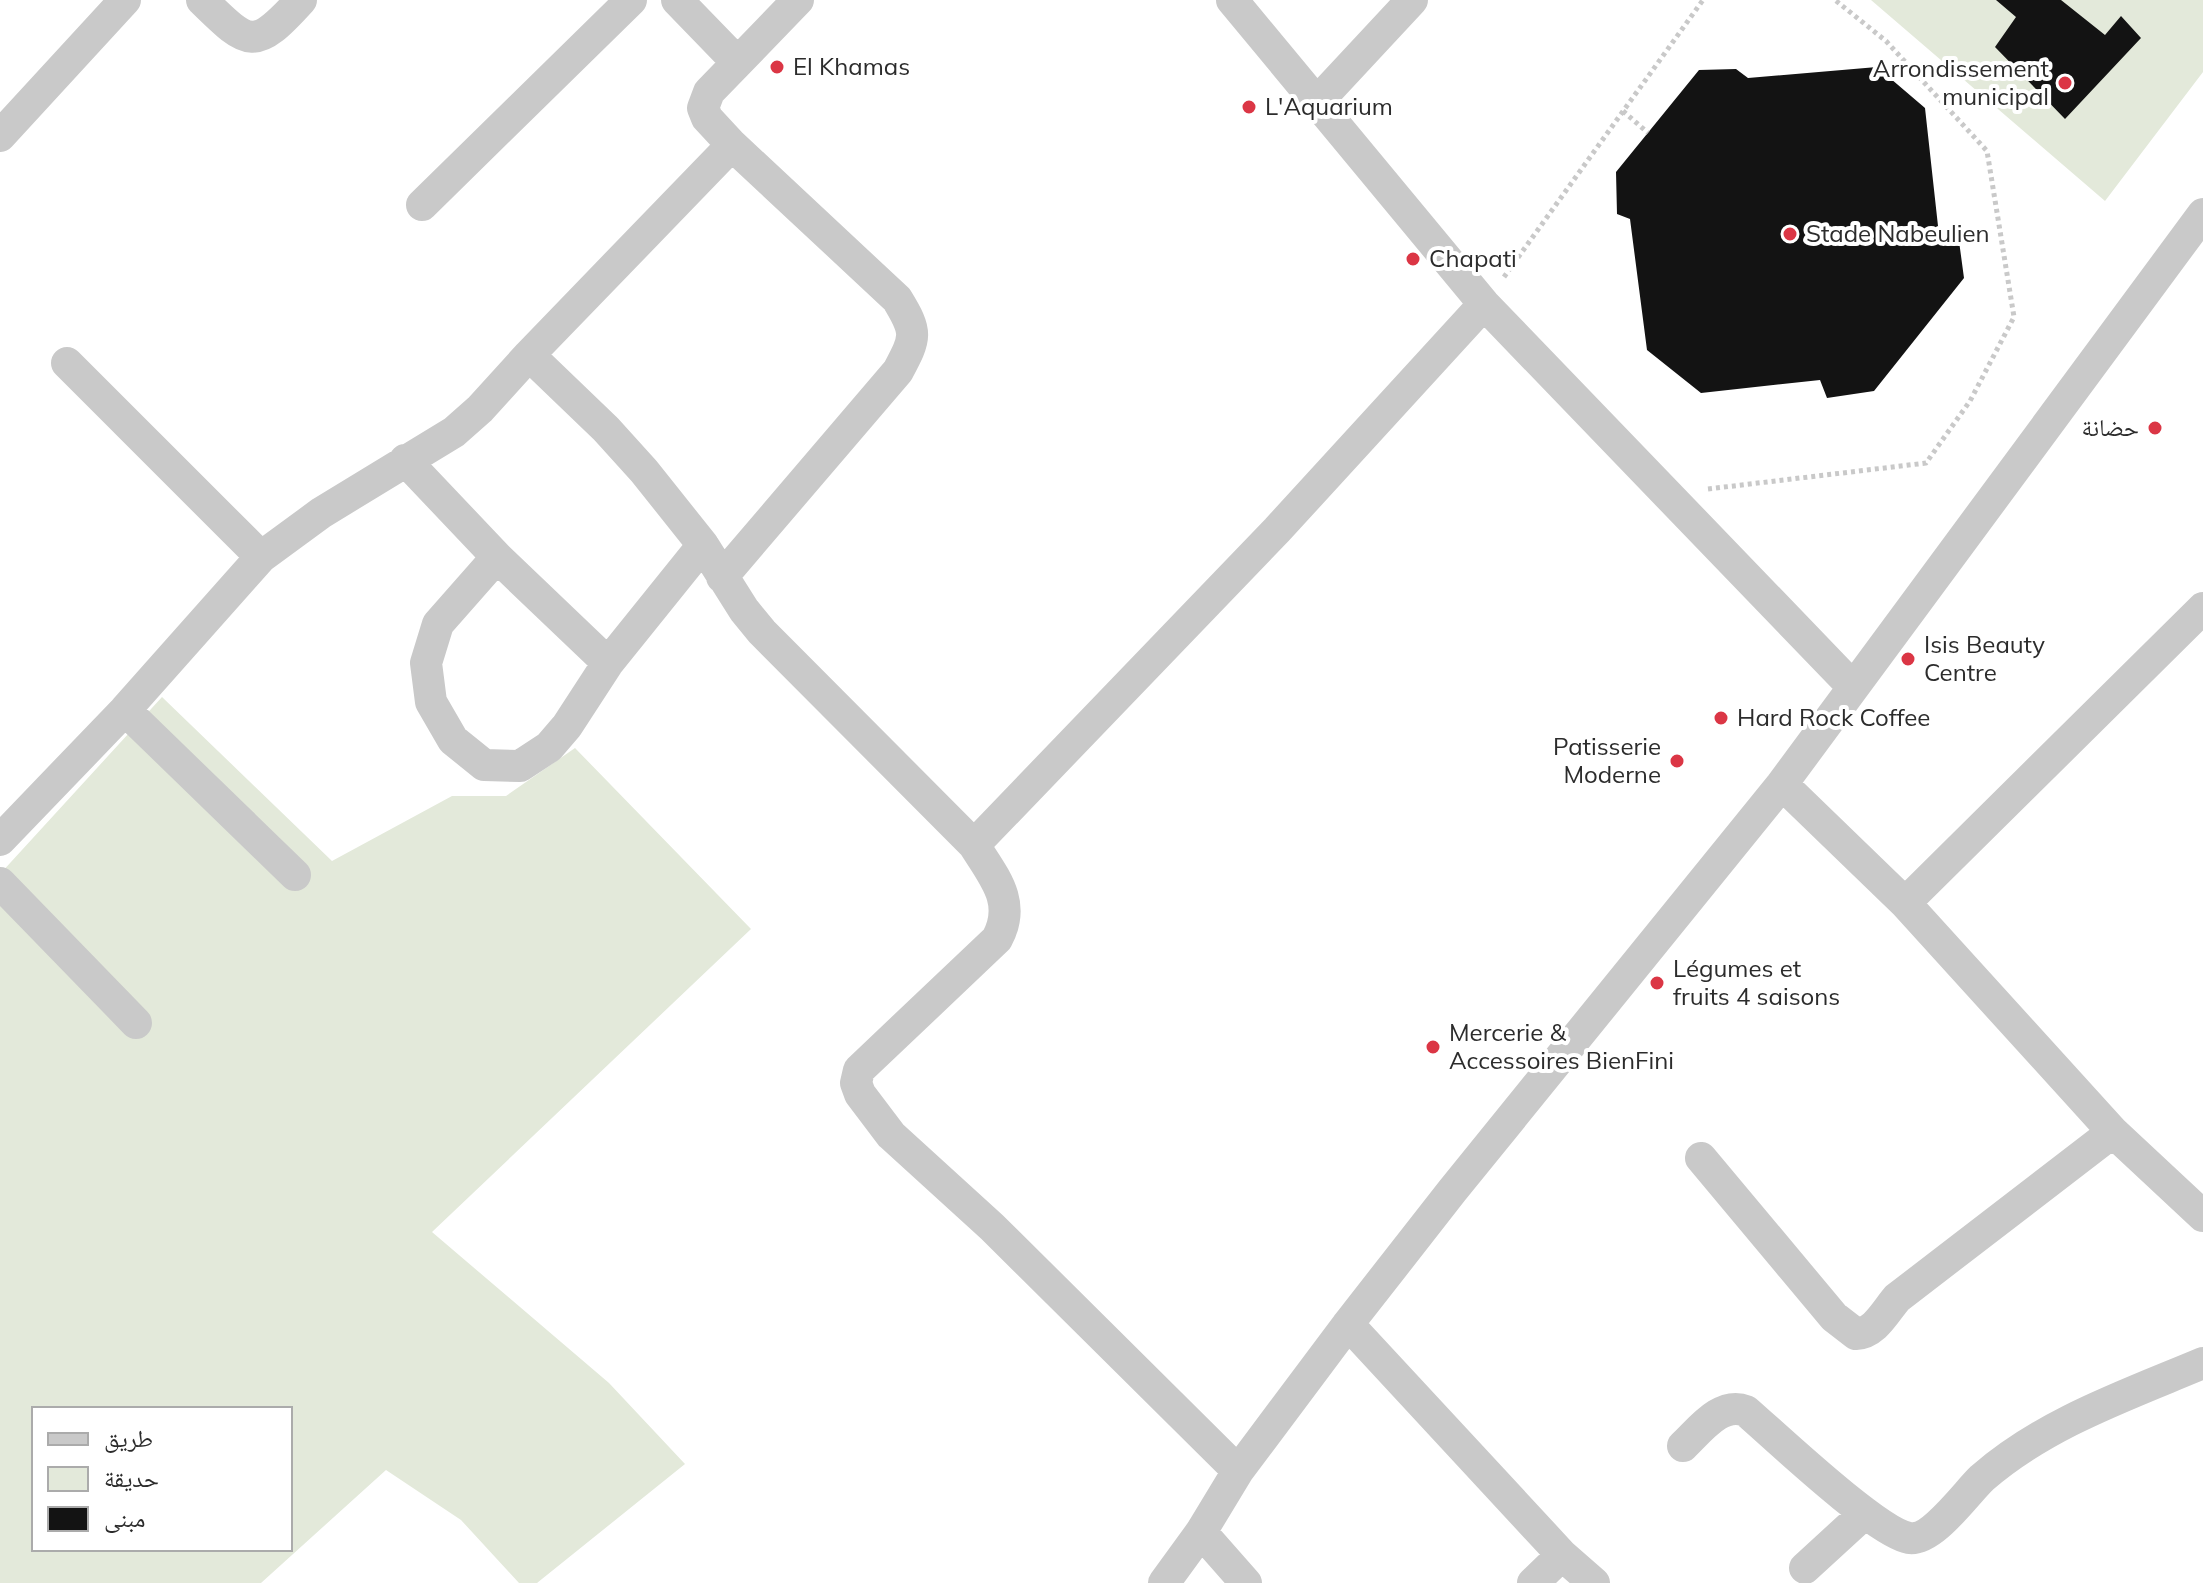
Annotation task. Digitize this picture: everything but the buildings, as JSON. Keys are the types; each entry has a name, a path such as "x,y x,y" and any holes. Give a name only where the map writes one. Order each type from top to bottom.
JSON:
{"street":[{"path":"0,136 125,0"},
{"path":"202,0 234,31 251,38 268,33 301,0"},
{"path":"422,205 631,0"},
{"path":"677,0 737,62"},
{"path":"722,577 898,371 913,341 910,321 897,299 732,145 707,118 703,108 709,92 798,0"},
{"path":"1232,0 1484,304 1852,686"},
{"path":"1318,101 1412,0"},
{"path":"0,840 125,710 261,557 321,513 454,432 480,409 732,145"},
{"path":"1164,1583 1201,1532 1238,1471 1348,1324 1782,784 2203,214"},
{"path":"974,845 1277,530 1484,304"},
{"path":"529,355 606,429 644,471 703,545 762,632 974,845 999,886 1005,904 1005,924 997,939 859,1070 856,1083 860,1094 891,1135 992,1227 1238,1471"},
{"path":"67,363 261,557"},
{"path":"405,460 497,557 608,663"},
{"path":"497,557 438,624 426,663 431,702 453,740 484,765 520,766 549,747 567,726 608,663 703,545"},
{"path":"1905,903 2203,608"},
{"path":"125,710 295,875"},
{"path":"1782,784 1905,903 2113,1132 2203,1216"},
{"path":"0,883 136,1023"},
{"path":"1701,1158 1834,1317 1856,1334 1874,1327 1897,1298 2113,1132"},
{"path":"1348,1324 1562,1555 1594,1583"},
{"path":"1683,1446 1720,1412 1736,1407 1746,1411 1865,1513 1908,1538 1921,1537 1933,1529 1983,1478 2021,1450 2073,1418 2203,1363"},
{"path":"1805,1568 1865,1513"},
{"path":"1201,1532 1246,1583"},
{"path":"1533,1583 1562,1555"}],"path":[{"path":"1484,304 1703,0"},
{"path":"1668,494 1926,463 1970,401 2014,317 1987,151 1886,41 1835,0"},
{"path":"1623,111 1648,133"}],"green space":[{"path":"1871,0 2203,0 2203,72 2105,201"},
{"path":"162,697 332,861 452,796 506,796 575,748 751,929 432,1232 609,1383 685,1464 537,1583 519,1583 461,1520 386,1470 261,1583 0,1583 0,874"}],"place":[{"name":"El Khamas","path":"777,67"},
{"name":"Arrondissement municipal","path":"2065,83"},
{"name":"L'Aquarium","path":"1249,107"},
{"name":"Stade Nabeulien","path":"1790,234"},
{"name":"Chapati","path":"1413,259"},
{"name":"حضانة","path":"2155,428"},
{"name":"Isis Beauty Centre","path":"1908,659"},
{"name":"Hard Rock Coffee","path":"1721,718"},
{"name":"Patisserie Moderne","path":"1677,761"},
{"name":"Légumes et fruits 4 saisons","path":"1657,983"},
{"name":"Mercerie & Accessoires BienFini","path":"1433,1047"}]}
